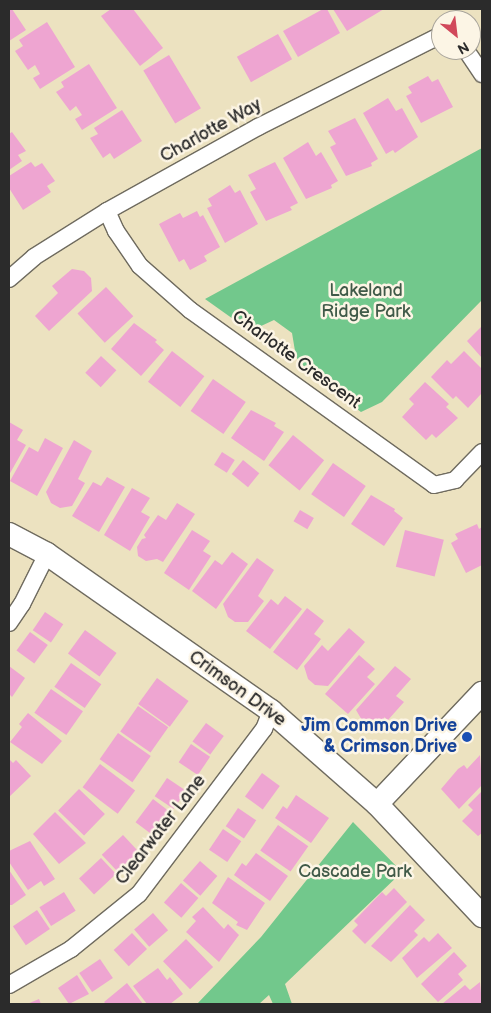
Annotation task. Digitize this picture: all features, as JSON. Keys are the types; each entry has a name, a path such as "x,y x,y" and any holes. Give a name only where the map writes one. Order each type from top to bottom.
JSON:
{"street":[{"name":"Charlotte Way","path":"9,279 34,257 107,211 267,123 431,40"},
{"path":"473,60 482,74"},
{"name":"Charlotte Crescent","path":"107,211 116,231 140,266 190,310 434,485 455,480 482,452"},
{"name":"Crimson Drive","path":"9,534 47,554 271,711 377,804 482,916"},
{"path":"9,623 22,604 47,554"},
{"path":"377,804 482,693"},
{"name":"Clearwater Lane","path":"9,985 71,949 139,894 264,729 271,711"}],"green space":[{"name":"Lakeland Ridge Park","path":"482,148 482,300 382,402 361,412 313,377 296,357 292,333 274,320 250,331 205,299"},
{"name":"Cascade Park","path":"353,822 402,872 285,984 292,1004 273,1004 269,995 259,1004 197,1004 261,937"}],"building":[{"path":"9,9 12,9 26,30 9,41"},
{"path":"111,9 133,9 163,48 140,66 101,16"},
{"path":"323,9 327,9 340,33 298,57 283,31"},
{"path":"333,9 384,9 347,31"},
{"path":"47,22 75,67 40,89 33,78 40,74 35,65 28,70 15,51 23,46 19,40"},
{"path":"278,34 292,59 251,82 237,57"},
{"path":"169,55 201,108 175,124 143,70"},
{"path":"89,64 117,108 82,130 75,119 82,115 76,106 70,111 56,92 64,87 61,82"},
{"path":"428,76 432,82 438,79 453,107 421,123 406,96 412,93 408,87"},
{"path":"388,98 396,111 402,108 418,137 395,153 393,150 386,154 363,113"},
{"path":"122,110 142,141 114,159 110,153 103,158 90,138 98,134 94,128"},
{"path":"355,118 378,159 371,163 372,166 346,176 330,147 336,144 328,131"},
{"path":"12,132 26,151 18,155 22,161 9,170 9,134"},
{"path":"308,142 316,156 321,152 338,181 331,185 332,188 306,199 283,158"},
{"path":"31,162 35,167 42,163 55,181 47,186 51,192 23,210 9,188 9,176"},
{"path":"275,162 298,203 290,207 292,210 266,221 250,192 256,189 248,175"},
{"path":"230,185 235,193 240,190 258,224 225,243 207,208 212,206 208,199"},
{"path":"197,211 200,217 203,215 220,247 204,256 207,261 190,270 184,259 179,262 159,224 180,213 183,218"},
{"path":"72,269 84,271 91,278 92,291 49,331 35,316 58,293 52,286"},
{"path":"106,287 133,316 105,343 77,314"},
{"path":"134,323 157,340 155,342 164,350 141,376 111,349"},
{"path":"482,326 482,358 467,341"},
{"path":"172,351 204,376 180,407 148,382"},
{"path":"464,351 482,369 481,394 468,408 456,396 453,399 431,377 447,360 451,364"},
{"path":"101,356 116,370 101,387 85,373"},
{"path":"213,379 246,402 223,434 191,411"},
{"path":"425,382 449,404 446,407 458,418 436,438 432,434 426,440 402,417 414,404 409,399"},
{"path":"251,410 276,423 274,426 284,432 264,461 231,438"},
{"path":"9,422 23,430 17,440 26,445 9,475"},
{"path":"293,435 324,460 300,490 268,465"},
{"path":"45,438 63,448 37,496 10,481 29,447 38,452"},
{"path":"74,440 92,451 78,479 85,483 72,506 60,508 51,503 46,492"},
{"path":"222,452 235,460 227,473 214,465"},
{"path":"243,460 259,473 248,487 232,474"},
{"path":"333,463 366,486 344,517 311,494"},
{"path":"107,477 125,487 99,532 72,516 93,482 101,486"},
{"path":"132,488 150,498 141,512 150,517 130,551 104,535"},
{"path":"371,495 395,509 394,511 403,518 384,546 351,524"},
{"path":"177,503 195,514 163,562 157,559 146,561 138,556 137,547 142,539 146,538 144,535 158,515 166,520"},
{"path":"300,510 314,518 307,529 294,521"},
{"path":"477,524 479,529 482,527 482,565 466,573 451,543 458,539 455,534"},
{"path":"192,530 210,541 203,551 211,556 189,590 164,573"},
{"path":"405,530 444,540 435,577 396,567"},
{"path":"232,552 248,564 216,609 192,591 215,560 222,565"},
{"path":"257,558 274,570 258,596 264,601 248,622 235,622 228,617 223,604"},
{"path":"285,596 302,609 270,649 246,631 271,599 278,605"},
{"path":"307,608 324,621 314,634 321,639 297,670 273,652"},
{"path":"45,612 63,624 51,643 33,630"},
{"path":"349,628 365,642 328,686 315,685 308,679 304,666 322,645 328,651"},
{"path":"85,630 117,653 100,676 68,653"},
{"path":"30,632 48,645 34,664 16,651"},
{"path":"359,655 375,669 367,677 375,684 348,714 325,694"},
{"path":"71,663 101,684 85,708 54,687"},
{"path":"9,666 25,678 12,697 9,694"},
{"path":"395,666 411,679 396,696 404,702 388,720 384,717 385,724 379,731 369,732 356,710"},
{"path":"157,678 189,701 170,727 138,704"},
{"path":"51,689 83,711 66,735 34,713"},
{"path":"138,706 168,727 151,753 120,731"},
{"path":"28,713 62,741 42,764 10,742 22,727 19,724"},
{"path":"206,723 224,736 210,755 192,742"},
{"path":"118,733 151,756 132,782 100,759"},
{"path":"191,744 210,757 198,775 179,762"},
{"path":"480,755 482,785 459,809 441,789 458,769 464,765 467,769"},
{"path":"9,759 13,763 16,760 31,776 9,797"},
{"path":"100,764 135,790 118,814 83,787"},
{"path":"262,773 280,786 263,809 245,796"},
{"path":"167,778 186,791 174,809 155,796"},
{"path":"79,789 105,814 84,836 58,811"},
{"path":"482,791 482,833 478,836 462,821 473,810 468,805"},
{"path":"296,795 329,818 311,843 275,818 283,806 287,809"},
{"path":"153,799 170,812 152,835 136,822"},
{"path":"238,808 256,820 244,839 226,826"},
{"path":"55,812 86,843 59,864 33,834"},
{"path":"278,825 308,846 291,872 260,850"},
{"path":"223,829 241,841 227,862 209,850"},
{"path":"123,835 139,852 117,872 102,855"},
{"path":"30,841 55,879 44,886 41,881 28,890 9,862 9,851"},
{"path":"256,853 288,876 270,901 234,875 242,863 246,866"},
{"path":"101,858 116,874 94,895 79,878"},
{"path":"200,861 217,876 200,896 183,881"},
{"path":"9,870 26,895 12,905 9,905"},
{"path":"228,877 265,903 247,930 236,925 238,922 212,903"},
{"path":"181,883 198,898 181,918 164,903"},
{"path":"394,888 407,902 365,944 352,931 358,925 354,921 382,892 386,896"},
{"path":"64,892 76,911 51,926 39,907"},
{"path":"410,905 425,920 414,931 418,935 391,962 371,946"},
{"path":"203,907 224,929 228,924 239,935 219,962 186,932 196,921 192,917"},
{"path":"37,910 50,929 26,945 13,926"},
{"path":"153,913 168,930 149,947 134,929"},
{"path":"132,933 147,949 129,966 114,950"},
{"path":"438,933 452,948 417,978 402,958 424,937 429,942"},
{"path":"186,939 213,967 190,989 163,961"},
{"path":"454,952 467,966 458,974 463,980 438,1002 421,984"},
{"path":"100,959 113,978 92,992 79,973"},
{"path":"158,968 167,980 170,977 183,994 170,1004 147,1004 133,986"},
{"path":"77,975 89,994 69,1004 58,988"},
{"path":"480,982 482,1004 442,1004 465,985 470,990"},
{"path":"127,983 143,1004 106,1004 104,1002"},
{"path":"39,999 41,1004 27,1004"}],"place":[{"name":"Jim Common Drive & Crimson Drive","path":"467,737"}]}
